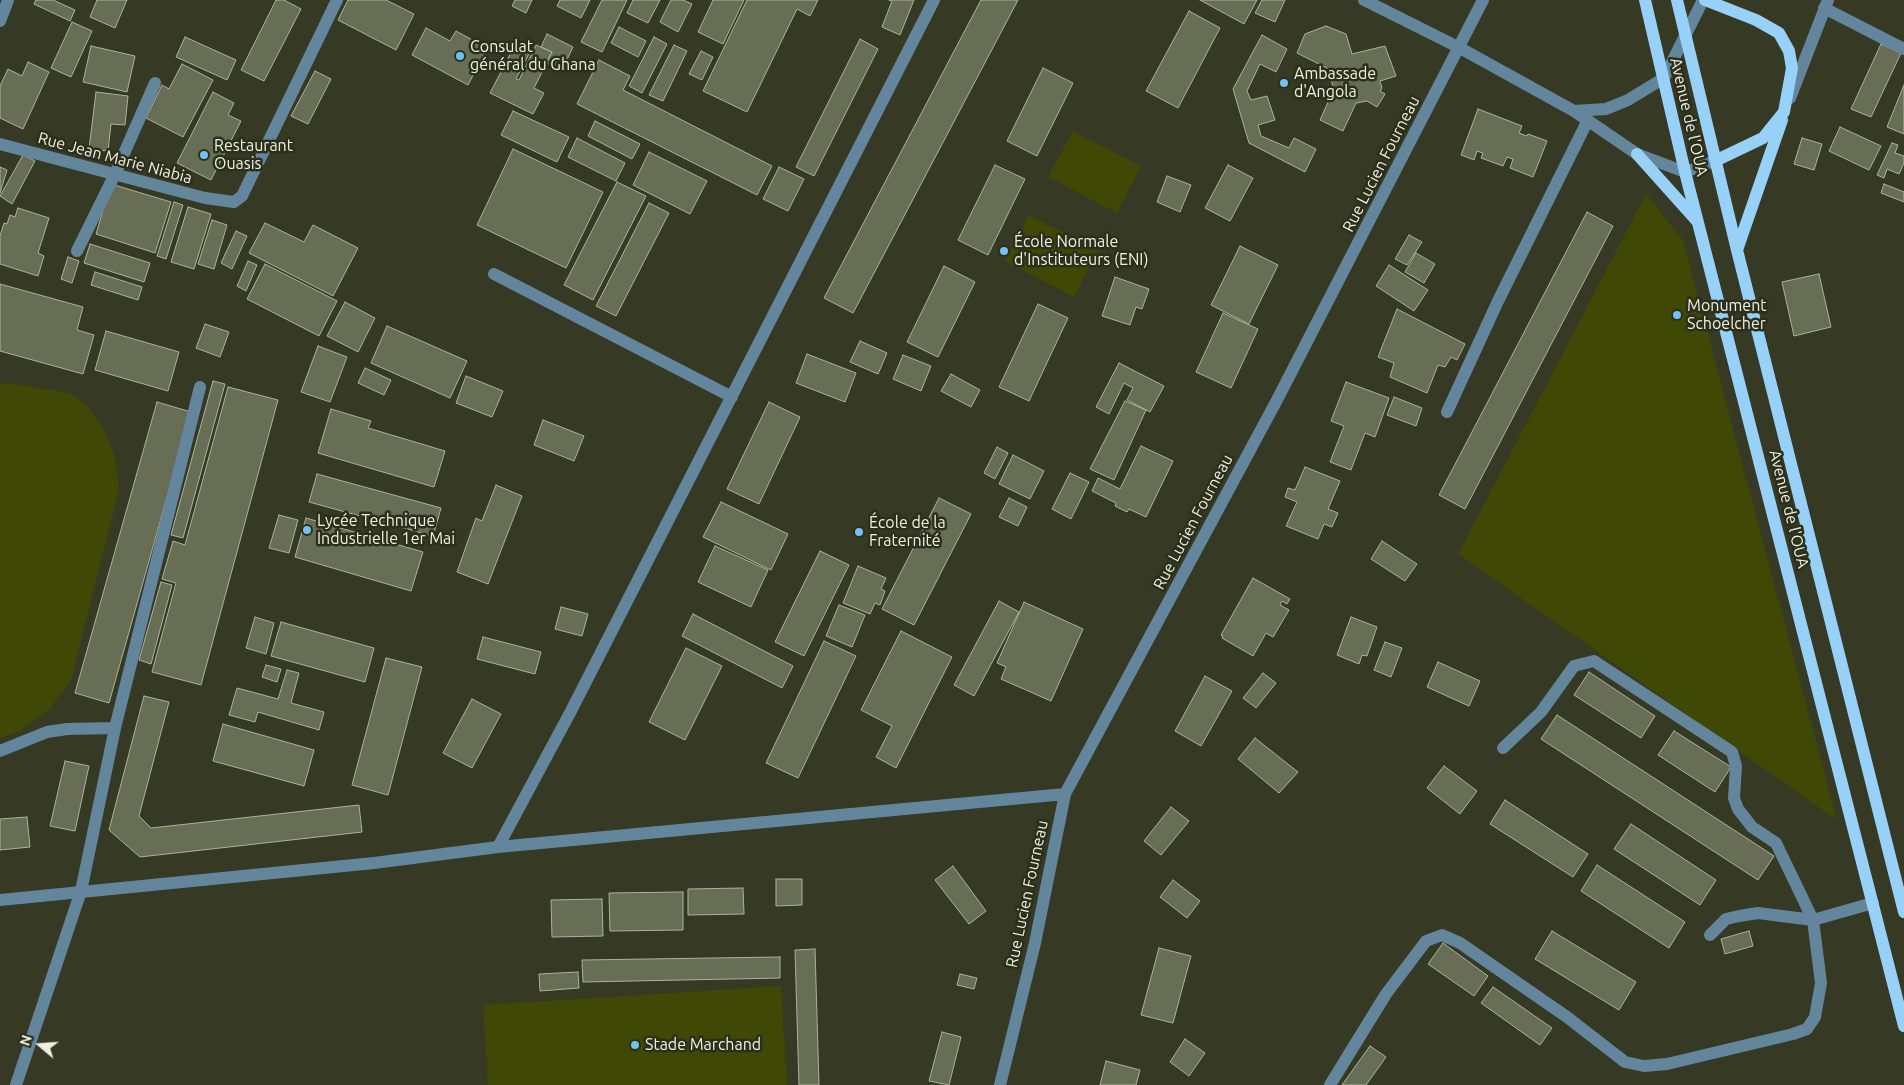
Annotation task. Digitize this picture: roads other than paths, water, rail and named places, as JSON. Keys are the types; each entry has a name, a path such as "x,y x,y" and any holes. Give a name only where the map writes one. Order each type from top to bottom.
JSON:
{"main road":[{"name":"Avenue de l'OUA","path":"1645,0 1698,222 1904,1026"},
{"name":"Avenue de l'OUA","path":"1677,0 1717,160 1737,250 1904,912"},
{"path":"1704,0 1756,20 1779,33 1789,52 1792,68 1784,112 1737,250"},
{"path":"1717,160 1763,138 1784,112"},
{"path":"1637,154 1698,222"}],"street":[{"path":"0,21 8,0"},
{"name":"Rue Jean Marie Niabia","path":"0,144 220,202 234,202 240,199 337,0"},
{"path":"498,847 576,702 934,0"},
{"path":"1364,0 1460,48 1574,111 1637,154 1686,172 1717,160"},
{"name":"Rue Lucien Fourneau","path":"1000,1085 1034,943 1065,794 1278,400 1483,0"},
{"path":"1574,111 1606,109 1643,92 1664,78 1704,0"},
{"path":"1784,112 1826,4 1904,49"},
{"path":"76,251 115,174 155,82"},
{"path":"1447,412 1498,301 1588,120"},
{"path":"494,274 732,397"},
{"path":"16,1085 81,891 115,728 200,387"},
{"path":"1330,1085 1386,994 1426,940 1442,936 1460,943 1567,1017 1625,1062 1644,1066 1667,1064 1807,1029 1815,1017 1821,983 1813,920 1776,843 1752,827 1738,809 1734,798 1736,766 1732,752 1594,661 1574,666 1541,712 1503,748"},
{"path":"0,751 47,732 67,729 115,728"},
{"path":"0,900 374,863 498,847 1065,794"},
{"path":"1710,935 1726,919 1758,914 1813,920 1873,902"}],"place":[{"name":"Consulat général du Ghana","path":"460,56"},
{"name":"Ambassade d'Angola","path":"1284,83"},
{"name":"Restaurant Ouasis","path":"204,155"},
{"name":"École Normale d'Instituteurs (ENI)","path":"1004,251"},
{"name":"Monument Schoelcher","path":"1677,315"},
{"name":"Lycée Technique Industrielle 1er Mai","path":"307,530"},
{"name":"École de la Fraternité","path":"859,532"},
{"name":"Stade Marchand","path":"635,1045"}]}
